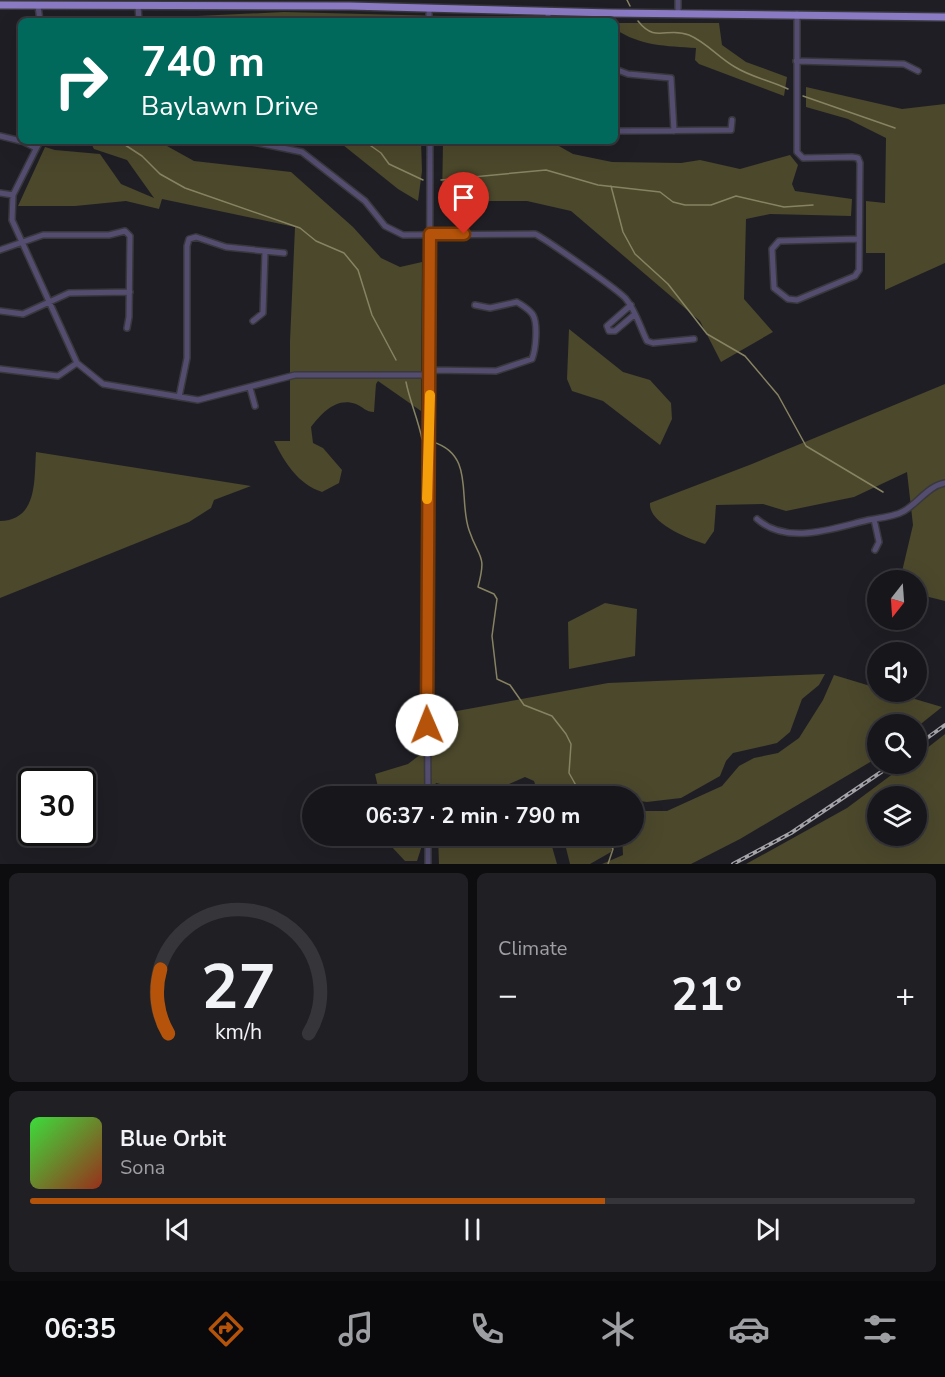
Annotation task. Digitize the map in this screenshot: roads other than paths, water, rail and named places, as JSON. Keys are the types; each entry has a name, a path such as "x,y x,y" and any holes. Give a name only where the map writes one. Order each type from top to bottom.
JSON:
{"main road":[{"path":"0,5 415,4 429,9 945,17"}],"street":[{"path":"678,0 678,14"},
{"path":"38,6 40,18"},
{"path":"138,6 140,18"},
{"path":"429,9 429,18"},
{"path":"548,11 548,18"},
{"path":"796,14 797,152 803,158 858,158 860,163 859,270 855,276 797,300 788,299 774,288 772,249 779,241 859,239"},
{"path":"796,61 904,64 918,71"},
{"path":"618,70 628,74 671,78 674,131"},
{"path":"618,131 731,130 732,120"},
{"path":"0,136 18,140"},
{"path":"27,144 36,148"},
{"path":"38,144 14,195 12,220 20,243 77,363 103,384 179,397 208,399 308,374 496,370 532,359 535,318 531,312 517,302 490,308 475,305"},
{"path":"263,144 302,152 365,201 392,232 403,235 535,234 546,238 573,261 624,296 631,305 647,341 653,343 694,339"},
{"path":"428,786 425,659 430,373 430,144"},
{"path":"0,193 14,195"},
{"path":"0,250 43,235 109,235 125,231 130,236 130,292 127,328"},
{"path":"179,397 187,358 187,246 189,239 196,237 226,247 284,253"},
{"path":"253,321 263,313 265,252"},
{"path":"0,311 23,314 69,292 130,292"},
{"path":"631,305 610,321 607,326 609,331 615,332 635,314"},
{"path":"0,369 52,377 58,376 77,363"},
{"path":"250,387 255,406"},
{"path":"757,519 766,527 783,532 808,533 904,511 936,485 945,483"},
{"path":"874,519 879,542 875,550"},
{"path":"428,846 428,864"}],"waterway":[{"path":"627,0 630,6"},
{"path":"638,21 650,32 674,32 689,35 741,70 788,89"},
{"path":"803,96 895,128"},
{"path":"124,144 142,156 160,174 185,188 300,228 316,241 344,253 358,270 372,315 396,360"},
{"path":"368,144 381,153 389,164 423,180"},
{"path":"441,180 546,170 598,185 660,192 673,202 685,205 711,205 736,196 784,207 813,205"},
{"path":"611,186 623,232 635,254 668,284 707,334 745,356 778,395 806,446 883,492"},
{"path":"406,382 422,439 425,440"},
{"path":"433,442 446,448 455,457 460,467 466,518 482,562 478,587 494,594 497,599 492,636 497,679 510,685 524,705 552,716 566,734 571,744 569,773 576,786"},
{"path":"608,864 613,849 611,846"}],"railway":[{"path":"927,738 945,725"},
{"path":"733,864 791,833 878,774"}]}
